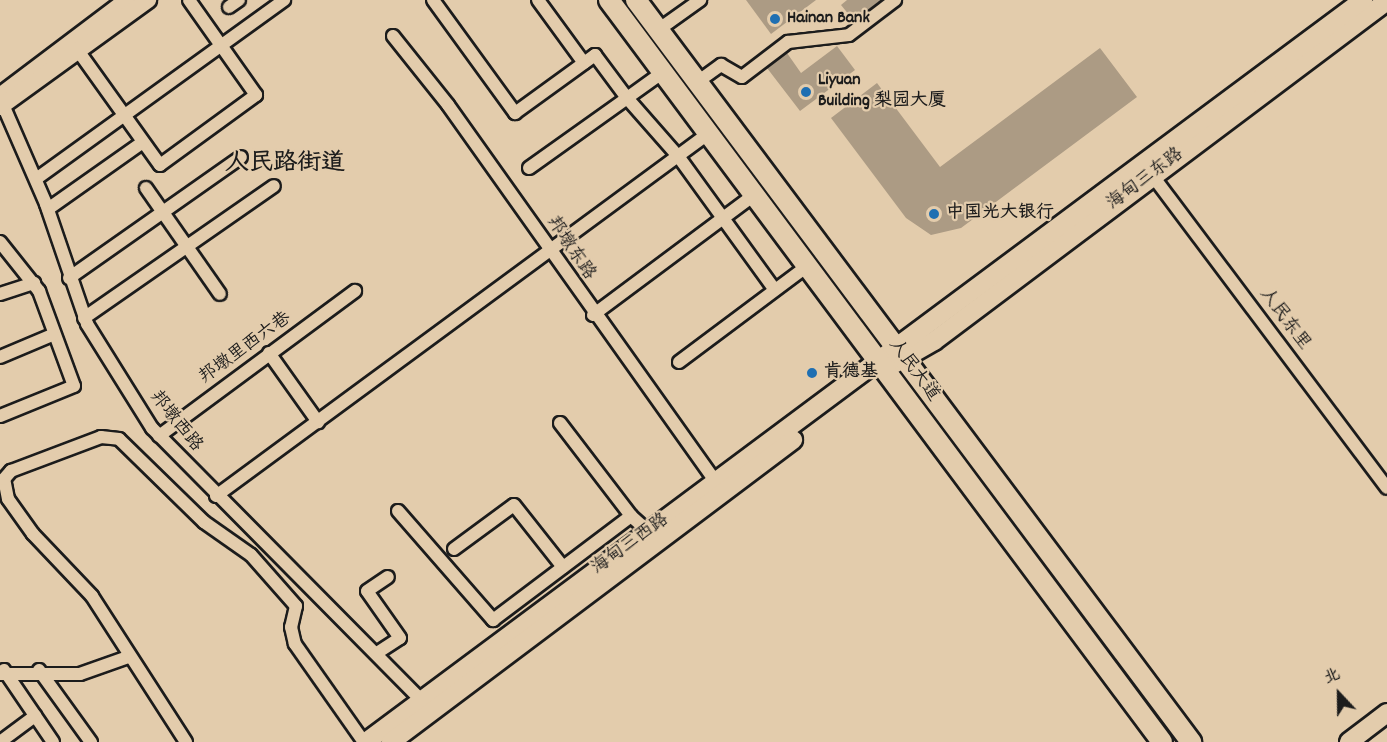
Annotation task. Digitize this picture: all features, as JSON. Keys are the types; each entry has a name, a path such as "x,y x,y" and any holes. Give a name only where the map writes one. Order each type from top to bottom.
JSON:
{"main road":[{"name":"人民大道","path":"609,0 880,367 1162,742"},
{"name":"人民大道","path":"636,0 1191,742"},
{"path":"899,352 1363,0"},
{"name":"海甸三东路","path":"899,352 934,341 1152,175 1387,1"},
{"name":"海甸三西路","path":"391,742 899,352"},
{"name":"海甸三西路","path":"365,742 716,482 880,367"},
{"path":"1349,742 1387,713"},
{"path":"1368,742 1387,728"}],"street":[{"path":"1,102 127,0"},
{"path":"1,102 79,52 148,0"},
{"path":"79,52 160,165 256,95 189,0"},
{"path":"36,179 284,0"},
{"path":"433,0 515,113 595,55 627,98 678,156 775,290"},
{"path":"538,0 584,63"},
{"path":"658,30 700,0"},
{"path":"696,83 721,65 742,76 788,42 849,35 895,0"},
{"name":"邦墩东路","path":"393,36 716,482"},
{"path":"529,168 663,72"},
{"name":"邦墩西路","path":"1,102 48,209 84,318 159,436 216,496 377,653 422,701"},
{"path":"216,496 708,133"},
{"path":"48,209 143,142"},
{"path":"69,278 241,157"},
{"name":"人民东里","path":"1152,175 1387,488"},
{"path":"84,318 274,186"},
{"path":"146,188 220,294"},
{"path":"593,315 754,195"},
{"path":"0,242 34,283 52,336 74,386 0,416"},
{"path":"679,362 806,267"},
{"path":"0,294 34,283"},
{"name":"邦墩里西六巷","path":"159,436 355,291"},
{"path":"0,357 52,336"},
{"path":"269,353 318,422"},
{"path":"560,423 631,516 649,532"},
{"path":"186,742 127,656 92,596 33,534 4,488 11,471 114,436 204,522 250,555 296,606 291,627 295,644 365,742"},
{"path":"454,549 514,505 562,567"},
{"path":"398,511 493,620 631,516"},
{"path":"377,653 400,638 367,591 388,577"},
{"path":"2,673 92,672 127,656"},
{"path":"40,671 91,742"},
{"path":"2,673 53,742"},
{"path":"0,742 35,716"}],"building":[{"name":"Hainan Bank","path":"746,0 816,0 771,34"},
{"path":"847,0 881,0 854,21 841,5"},
{"name":"Liyuan Building 梨园大厦","path":"837,46 855,70 800,111 767,68 787,53 801,73"},
{"path":"1100,48 1137,97 961,228 931,235 906,218 831,118 877,83 940,167"}],"place":[{"name":"Hainan Bank","path":"775,19"},
{"name":"Liyuan Building 梨园大厦","path":"806,92"},
{"name":"中国光大银行","path":"934,214"},
{"name":"肯德基","path":"812,373"}],"district":[{"name":"人民路街道","path":"285,165"}]}
